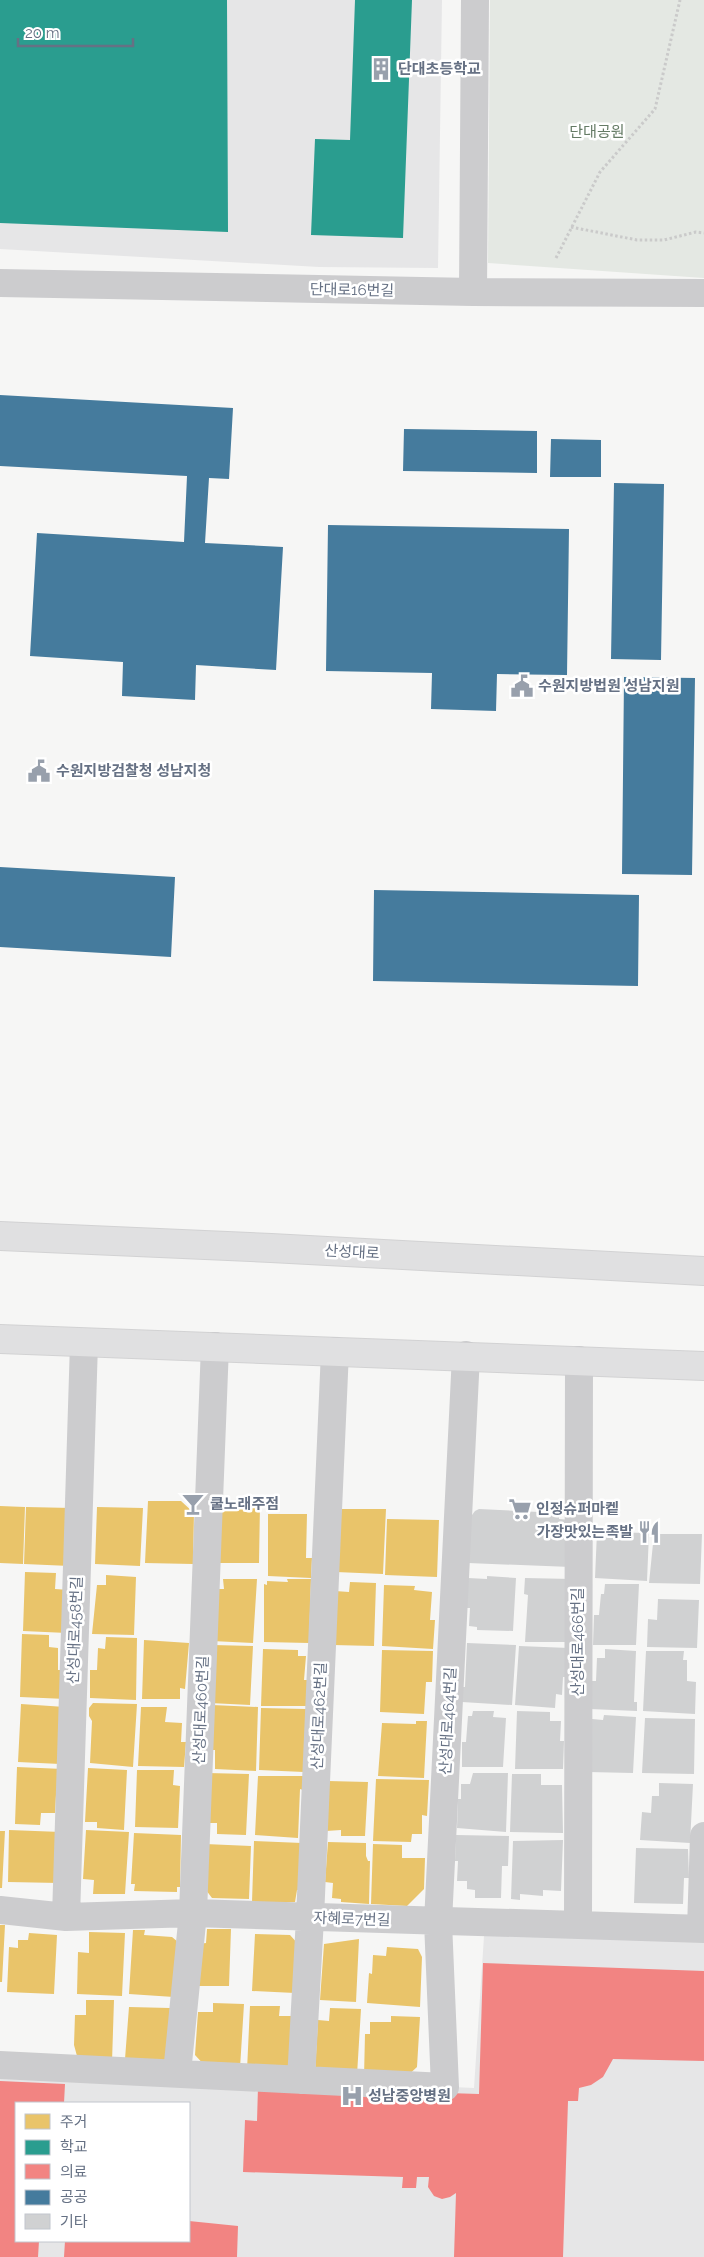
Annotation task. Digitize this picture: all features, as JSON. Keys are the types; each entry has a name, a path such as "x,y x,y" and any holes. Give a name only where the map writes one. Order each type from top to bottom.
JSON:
{"main road":[{"name":"산성대로","path":"0,1236 704,1271"},
{"path":"0,1339 466,1355 704,1366"}],"street":[{"path":"473,292 475,0"},
{"name":"단대로16번길","path":"0,283 473,292 704,293"},
{"name":"산성대로458번길","path":"66,1917 84,1343"},
{"name":"산성대로460번길","path":"177,2073 194,1913 215,1346"},
{"name":"산성대로462번길","path":"301,2080 335,1351"},
{"name":"산성대로464번길","path":"301,2080 445,2087 438,1922 466,1355"},
{"name":"산성대로466번길","path":"578,1924 579,1360"},
{"path":"702,1929 704,1836"},
{"name":"자혜로7번길","path":"0,1910 66,1917 194,1913 702,1929"},
{"path":"0,2065 301,2080"}],"path":[{"path":"554,263 600,172 655,109 680,0"},
{"path":"571,227 637,240 664,240 696,232 704,233"}],"shaded area":[{"path":"0,0 442,0 438,268 319,267 0,249"},
{"name":"성남중앙병원","path":"485,1921 704,1929 704,2257 0,2257 0,2065 474,2088"}],"green space":[{"name":"단대공원","path":"490,0 704,0 704,278 488,263"}],"building: 주거":[{"path":"148,1501 181,1501 194,1513 193,1564 145,1563"},
{"path":"229,1504 260,1505 259,1563 216,1563 217,1516"},
{"path":"0,1506 25,1507 23,1564 0,1563"},
{"path":"26,1507 72,1508 70,1566 24,1564"},
{"path":"97,1507 143,1508 140,1566 95,1564"},
{"path":"338,1509 386,1509 383,1574 336,1572"},
{"path":"268,1514 307,1514 306,1558 312,1558 311,1578 268,1576"},
{"path":"387,1519 439,1520 437,1577 385,1575"},
{"path":"25,1572 56,1573 55,1589 69,1590 67,1633 23,1631"},
{"path":"106,1575 136,1577 134,1635 92,1634 97,1585 106,1585"},
{"path":"223,1579 257,1579 253,1643 212,1641 216,1589 224,1589"},
{"path":"287,1579 311,1579 309,1643 264,1642 264,1584 267,1585 267,1581 288,1582"},
{"path":"350,1582 376,1583 374,1646 333,1645 335,1591 349,1592"},
{"path":"384,1585 415,1586 414,1590 432,1592 430,1620 435,1620 433,1649 382,1646"},
{"path":"22,1634 49,1635 49,1647 58,1648 58,1670 66,1670 66,1699 20,1697"},
{"path":"106,1637 137,1638 136,1700 90,1698 90,1670 97,1670 98,1648 105,1649"},
{"path":"144,1640 189,1643 185,1689 180,1688 180,1699 142,1699"},
{"path":"213,1645 253,1646 250,1705 210,1703"},
{"path":"263,1649 298,1650 298,1656 306,1656 304,1680 308,1680 307,1706 261,1706"},
{"path":"382,1650 433,1651 432,1682 426,1682 424,1714 380,1712"},
{"path":"93,1703 137,1704 133,1767 90,1763 92,1721 89,1716 89,1708"},
{"path":"21,1704 65,1707 60,1764 18,1762"},
{"path":"212,1705 258,1707 256,1771 215,1769 215,1750 209,1750"},
{"path":"141,1707 167,1707 165,1722 182,1723 181,1742 186,1742 184,1767 138,1766"},
{"path":"261,1708 306,1709 304,1772 259,1770"},
{"path":"416,1721 427,1721 424,1778 378,1776 382,1723 416,1724"},
{"path":"17,1767 63,1769 61,1795 56,1795 55,1813 41,1813 40,1825 15,1824"},
{"path":"88,1768 127,1770 124,1830 97,1828 97,1822 85,1822"},
{"path":"137,1770 174,1770 173,1785 180,1786 178,1828 135,1827"},
{"path":"207,1773 249,1774 246,1835 217,1834 217,1823 209,1823"},
{"path":"258,1776 304,1776 303,1790 300,1789 298,1838 255,1835"},
{"path":"376,1779 429,1780 427,1816 422,1815 422,1834 412,1834 411,1842 373,1841"},
{"path":"328,1781 368,1782 365,1836 341,1836 341,1830 326,1831"},
{"path":"9,1830 61,1832 59,1883 8,1882"},
{"path":"86,1830 129,1832 125,1894 93,1894 94,1880 83,1879"},
{"path":"0,1831 5,1831 2,1888 0,1888"},
{"path":"134,1833 181,1835 180,1887 177,1887 177,1892 134,1891 135,1884 131,1884"},
{"path":"254,1841 302,1843 301,1890 297,1890 295,1902 252,1902"},
{"path":"328,1842 366,1843 366,1856 368,1861 370,1861 369,1904 341,1902 341,1899 332,1898 333,1883 325,1882"},
{"path":"205,1844 251,1846 249,1899 212,1898 203,1886"},
{"path":"373,1844 402,1845 402,1858 425,1858 424,1889 407,1906 371,1904"},
{"path":"0,1925 5,1925 2,1982 0,1982"},
{"path":"207,1929 231,1929 229,1986 198,1986 199,1944 206,1943"},
{"path":"133,1930 145,1930 144,1935 172,1937 178,1942 174,1997 129,1994"},
{"path":"89,1932 125,1933 122,1996 77,1994 78,1952 89,1953"},
{"path":"29,1933 57,1935 54,1994 7,1992 9,1947 18,1948 18,1940 28,1940"},
{"path":"255,1934 290,1935 299,1945 295,1993 252,1991"},
{"path":"359,1939 356,2002 320,2000 324,1944"},
{"path":"387,1947 418,1949 422,1957 420,2007 367,2003 369,1973 372,1974 373,1955 386,1956"},
{"path":"86,2000 114,2000 112,2062 77,2056 74,2045 75,2015 86,2015"},
{"path":"213,2003 244,2004 240,2068 207,2068 195,2055 198,2012 213,2012"},
{"path":"250,2006 280,2006 279,2016 295,2016 291,2071 247,2070"},
{"path":"129,2007 170,2008 166,2062 125,2059"},
{"path":"330,2008 361,2009 357,2075 315,2073 318,2020 329,2021"},
{"path":"391,2016 420,2017 417,2067 405,2078 364,2077 365,2034 370,2034 370,2022 391,2022"}],"building: 학교":[{"path":"0,0 227,0 228,232 0,223"},
{"name":"단대초등학교","path":"355,0 412,0 403,238 311,235 315,139 350,140"}],"building: 의료":[{"path":"483,1963 704,1971 704,2061 613,2059 603,2077 591,2085 579,2088 578,2101 568,2101 563,2257 454,2257 456,2193 442,2199 434,2196 428,2187 429,2177 417,2177 416,2188 402,2188 403,2177 243,2172 245,2120 257,2121 258,2087 479,2094"},
{"path":"0,2081 65,2084 64,2102 15,2102 15,2242 39,2242 38,2257 0,2257"},
{"path":"190,2221 238,2226 237,2257 64,2257 65,2242 190,2242"}],"building: 공공":[{"path":"0,395 233,408 229,479 209,478 205,543 283,547 276,670 196,665 195,700 122,696 123,662 30,656 37,533 184,542 187,476 0,466"},
{"path":"404,429 537,431 537,473 403,471"},
{"path":"551,439 601,440 601,477 550,477"},
{"path":"614,483 664,484 661,660 611,659"},
{"path":"328,525 569,529 567,675 497,674 496,711 431,709 432,673 326,671"},
{"path":"624,677 695,678 692,875 622,874"},
{"path":"0,867 175,877 171,957 0,947"},
{"path":"374,890 639,895 638,986 373,981"}],"building: 기타":[{"path":"479,1509 559,1513 559,1519 571,1520 571,1567 468,1563 469,1519"},
{"path":"597,1532 649,1533 647,1581 595,1578"},
{"path":"654,1534 702,1534 700,1584 649,1583"},
{"path":"487,1576 516,1578 513,1631 477,1630 477,1627 469,1626 470,1608 466,1608 468,1578 487,1579"},
{"path":"525,1578 572,1579 567,1642 525,1642 528,1595 524,1594"},
{"path":"605,1584 639,1584 636,1645 593,1645 594,1615 599,1615 601,1594 604,1594"},
{"path":"658,1599 699,1600 697,1648 647,1647 648,1619 657,1620"},
{"path":"467,1643 516,1645 512,1705 462,1702 463,1687 465,1687"},
{"path":"519,1646 569,1648 567,1677 563,1677 562,1695 556,1694 555,1708 515,1705"},
{"path":"605,1649 636,1651 634,1702 637,1702 637,1711 590,1709 591,1681 596,1681 597,1658 605,1658"},
{"path":"646,1651 684,1651 683,1660 687,1660 687,1681 696,1682 695,1714 643,1711"},
{"path":"473,1711 494,1711 493,1717 506,1718 503,1767 462,1767 462,1742 466,1742 468,1716 472,1716"},
{"path":"517,1711 550,1712 550,1721 561,1721 560,1741 564,1741 563,1769 515,1769"},
{"path":"604,1715 636,1717 633,1773 588,1772 592,1719 603,1720"},
{"path":"645,1718 695,1719 694,1774 642,1773"},
{"path":"473,1773 508,1773 506,1832 457,1828 458,1799 461,1799 461,1784 470,1784"},
{"path":"512,1774 541,1774 541,1785 562,1785 563,1833 510,1832"},
{"path":"659,1783 693,1784 690,1843 640,1840 642,1812 651,1813 652,1796 659,1796"},
{"path":"456,1835 509,1836 508,1866 502,1866 501,1898 475,1898 475,1890 467,1889 467,1881 457,1881 458,1861 455,1861"},
{"path":"563,1840 561,1891 543,1890 543,1896 520,1894 520,1900 511,1899 513,1841"},
{"path":"636,1848 688,1849 689,1878 684,1878 683,1904 634,1903"}],"place":[{"name":"단대초등학교","path":"381,69"},
{"name":"수원지방법원 성남지원","path":"522,686"},
{"name":"수원지방검찰청 성남지청","path":"39,771"},
{"name":"쿨노래주점","path":"193,1504"},
{"name":"인정슈퍼마켙","path":"520,1509"},
{"name":"가장맛있는족발","path":"649,1532"},
{"name":"성남중앙병원","path":"352,2096"}]}
